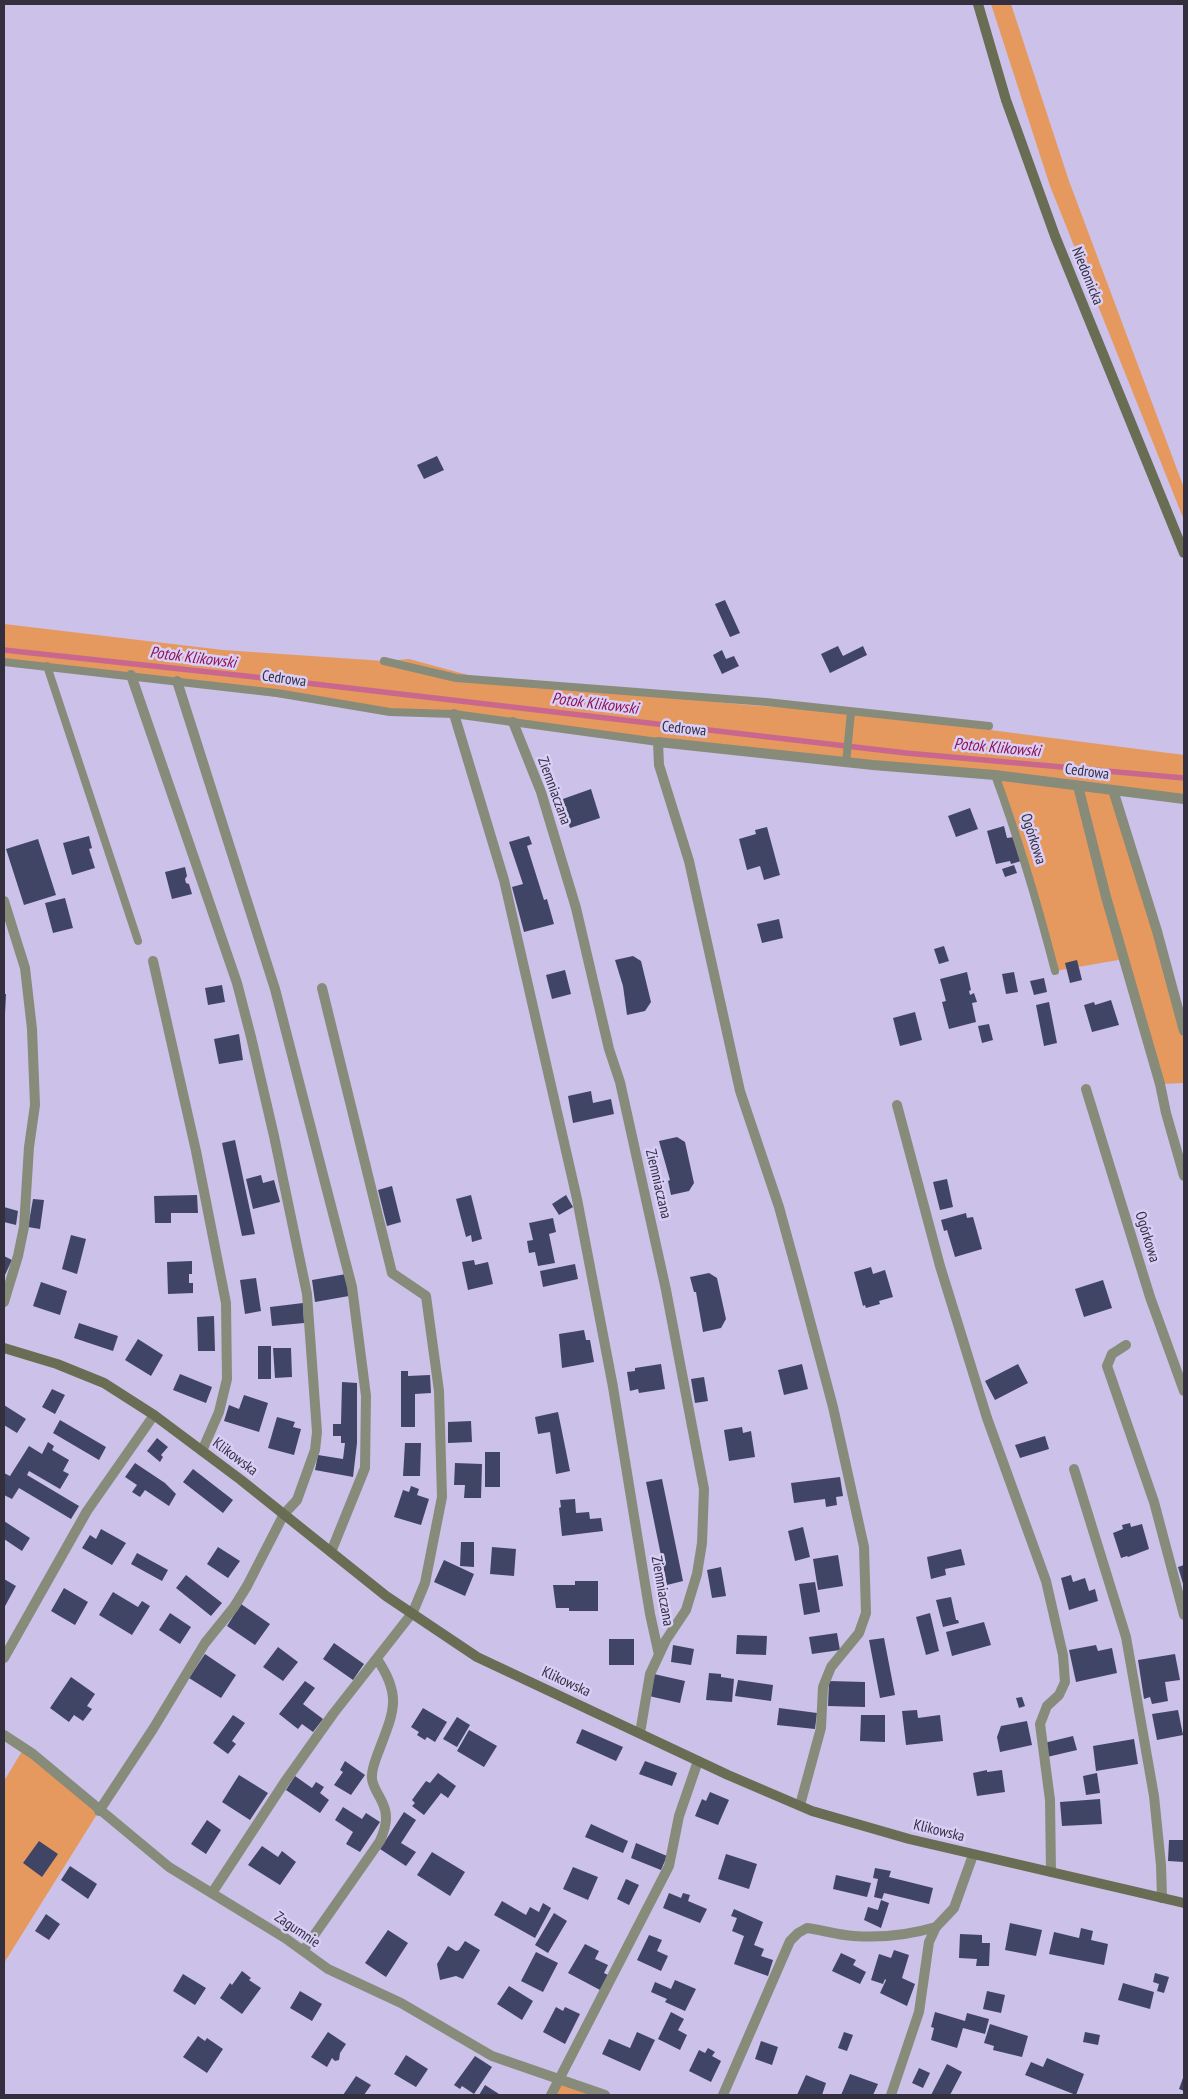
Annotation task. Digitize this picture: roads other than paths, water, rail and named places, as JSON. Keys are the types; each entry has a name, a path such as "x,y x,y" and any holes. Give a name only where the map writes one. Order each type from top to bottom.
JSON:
{"street":[{"name":"Niedomicka","path":"978,4 1006,100 1055,236 1184,553"},
{"path":"100,1811 205,1643 247,1586 284,1514 297,1500 315,1450 317,1432 307,1294 274,1136 237,983 131,675"},
{"path":"178,681 275,989 352,1287 366,1396 365,1468 331,1552"},
{"name":"Ziemniaczana","path":"454,714 504,880 577,1199 613,1387 648,1605 658,1655"},
{"name":"Ziemniaczana","path":"513,722 541,792 576,908 609,1050 620,1082 666,1290 704,1489 702,1543 697,1574 686,1610 658,1655 650,1674 640,1733"},
{"path":"658,742 658,765 689,860 740,1090 779,1207 801,1287 833,1407 864,1547 866,1613 859,1633 831,1667 823,1687 821,1728 800,1805"},
{"name":"Cedrowa","path":"658,742 846,762 995,775 1184,799"},
{"path":"1078,786 1106,897 1158,1074 1166,1113 1184,1176"},
{"path":"1113,790 1157,931 1184,1030"},
{"path":"4,901 25,968 32,1029 35,1104 29,1147 24,1228 18,1256 4,1302"},
{"path":"153,961 196,1151 226,1303 227,1379 218,1412 202,1451"},
{"path":"212,1893 284,1783 333,1714 413,1612 425,1583 442,1497 439,1391 426,1296 392,1273 322,988"},
{"name":"Ogórkowa","path":"1086,1089 1150,1297 1184,1391"},
{"path":"897,1105 940,1266 987,1418 1046,1581 1063,1655 1065,1682 1059,1695 1047,1706 1040,1724 1050,1800 1051,1872"},
{"path":"1126,1345 1112,1354 1107,1366 1154,1502 1184,1615"},
{"name":"Klikowska","path":"4,1348 57,1364 104,1383 202,1451 386,1596 413,1612 477,1657 698,1761 812,1811 973,1855 1184,1903"},
{"path":"4,1658 87,1511 154,1416"},
{"path":"1074,1469 1126,1637 1154,1796 1161,1864 1162,1898"},
{"path":"303,1951 380,1841 386,1820 384,1804 372,1780 373,1766 389,1726 394,1700 392,1686 377,1659"},
{"name":"Zagumnie","path":"4,1735 33,1754 169,1867 285,1938 328,1969 401,2003 492,2056 559,2081 605,2095"},
{"path":"551,2095 669,1866 679,1816 698,1761"},
{"path":"891,2095 919,2012 929,1942 936,1927 954,1908 973,1855"},
{"path":"723,2095 790,1941 798,1933 807,1928 852,1936 885,1937 936,1927"}],"lane":[{"path":"384,661 456,678 766,702 989,726"},
{"name":"Cedrowa","path":"4,662 277,693 390,712 454,714 658,742"},
{"path":"47,666 138,942"},
{"path":"846,762 851,712"},
{"name":"Ogórkowa","path":"995,775 1032,884 1055,971"}],"waterway":[{"name":"Potok Klikowski","path":"4,650 246,676 906,753 1184,778"}]}
